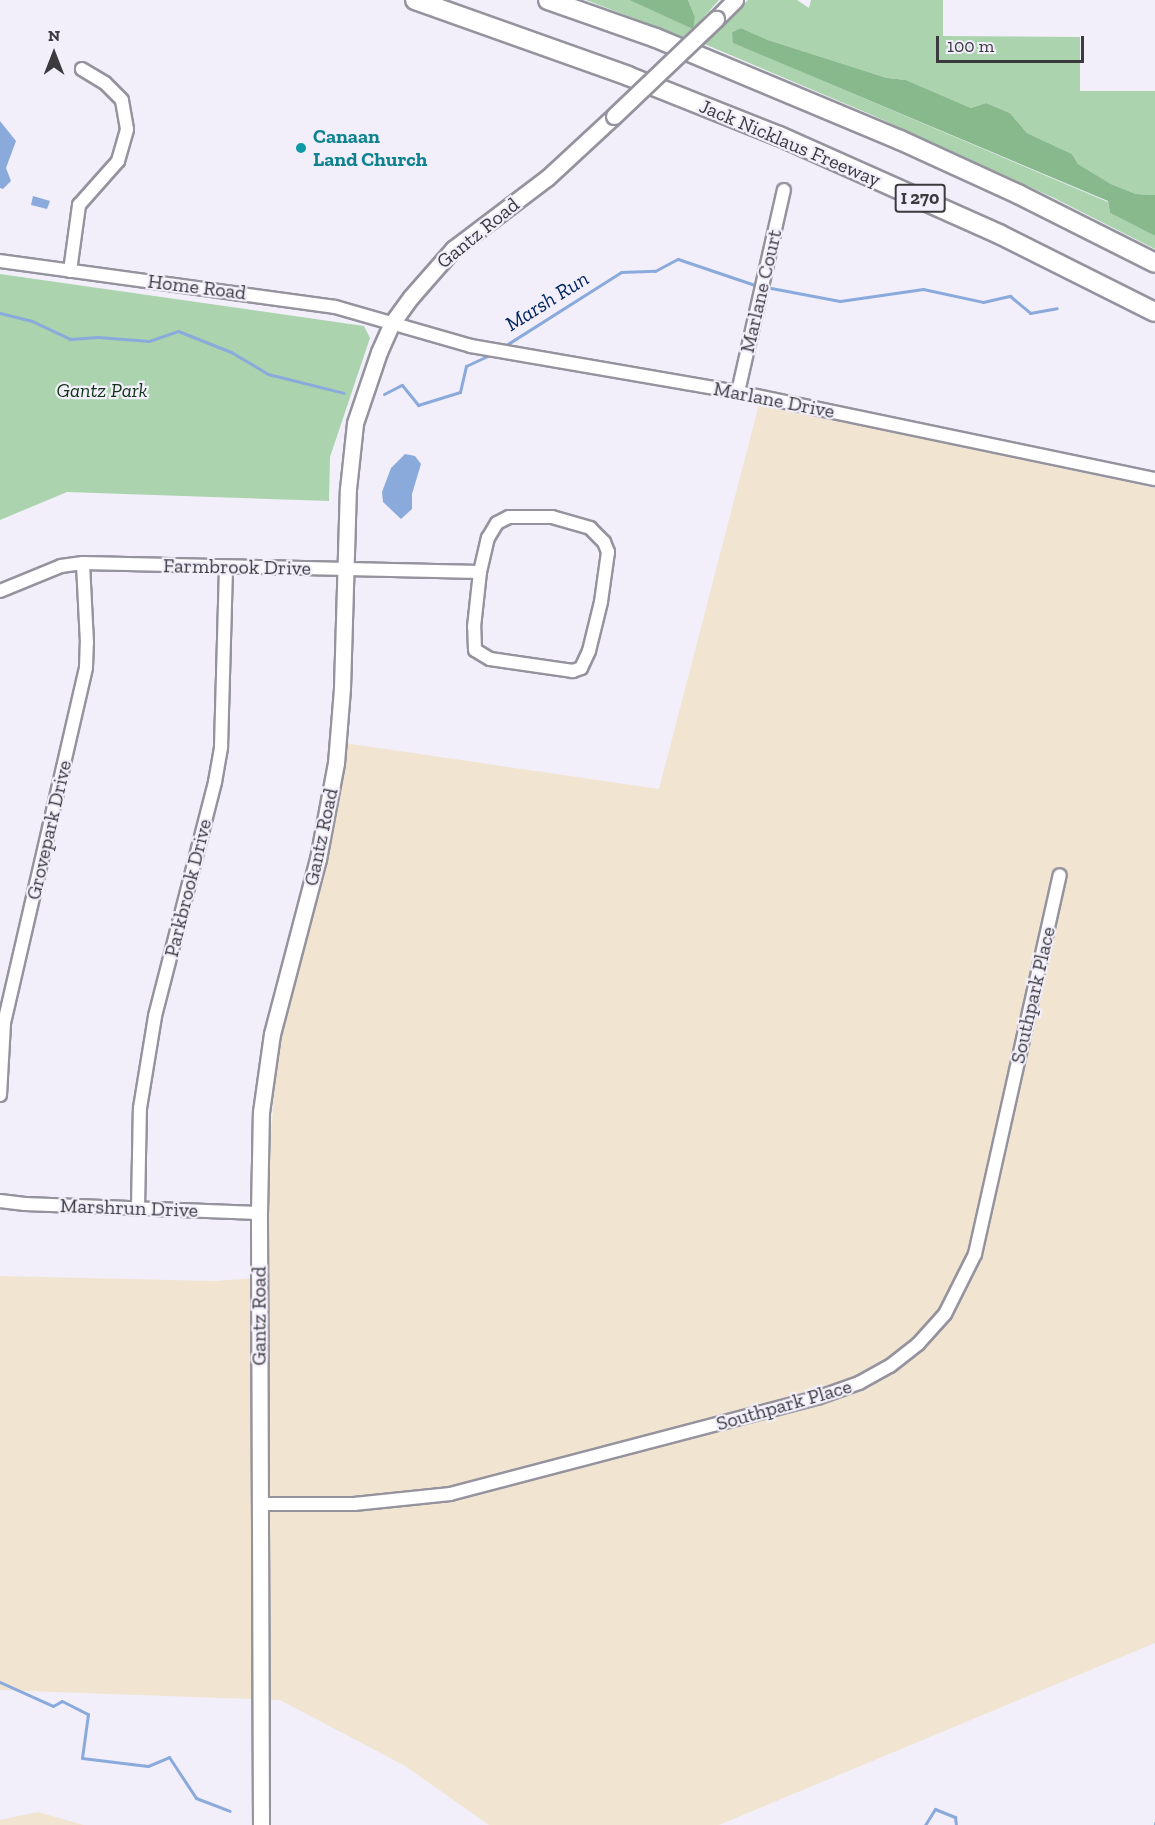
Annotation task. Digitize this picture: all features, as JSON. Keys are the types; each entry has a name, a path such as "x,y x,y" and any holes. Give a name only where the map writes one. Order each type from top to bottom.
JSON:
{"highway":[{"name":"Jack Nicklaus Freeway","path":"415,0 617,72 779,136 999,234 1155,312"},
{"name":"I 270","path":"548,0 656,38 889,136 1018,195 1155,263"}],"main road":[{"name":"Gantz Road","path":"261,1825 260,1127 273,1034 318,859 336,763 342,688 348,489 355,423 368,381 392,323 411,297 453,249 548,178 735,0"}],"street":[{"path":"70,271 79,204 118,161 127,129 122,100 105,82 82,69"},
{"name":"Marlane Court","path":"738,392 784,190"},
{"name":"Home Road","path":"0,261 313,303 392,323"},
{"name":"Marlane Drive","path":"392,323 454,342 738,392 1155,479"},
{"path":"508,517 552,517 590,528 604,542 608,552 601,602 589,651 581,668 573,671 490,659 475,650 473,641 480,572 490,532 497,523 508,517"},
{"name":"Farmbrook Drive","path":"0,591 62,566 83,563 480,572"},
{"name":"Grovepark Drive","path":"0,1095 4,1023 86,667 83,563"},
{"name":"Parkbrook Drive","path":"138,1208 140,1108 156,1016 215,782 221,747 226,567"},
{"name":"Southpark Place","path":"260,1504 354,1504 450,1494 817,1398 859,1383 890,1366 918,1344 945,1314 975,1254 1060,875"},
{"name":"Marshrun Drive","path":"0,1201 259,1213"}],"shaded area":[{"path":"759,404 1155,488 1155,1643 719,1825 489,1825 405,1766 280,1700 0,1690 0,1276 215,1281 268,1277 266,1204 276,1066 345,743 659,789"},
{"path":"38,1812 84,1825 0,1825 0,1820"}],"green space":[{"path":"586,0 629,0 692,28 695,17 688,0 719,0 693,29 683,37"},
{"path":"629,0 688,0 695,17 693,29"},
{"path":"748,0 797,0 809,8 811,0 943,0 943,36 1080,37 1080,91 1155,91 1155,195 1136,194 1111,184 1078,164 1072,154 1027,133 1010,113 986,103 971,108 906,80 887,78 768,40 741,28 732,32 734,43 1108,202 1110,213 1155,236 1155,249 1054,198 872,115 702,43"},
{"path":"741,28 768,40 887,78 906,80 971,108 986,103 1010,113 1027,133 1072,154 1078,164 1111,184 1136,194 1155,195 1155,236 1110,213 1108,201 733,43 732,32"},
{"name":"Gantz Park","path":"0,274 364,326 370,338 330,457 329,501 67,492 0,520"}],"water":[{"path":"0,121 16,141 6,168 11,181 3,189 0,188"},
{"path":"33,196 50,201 47,209 31,205"},
{"path":"405,454 415,456 421,464 412,494 412,509 401,519 383,502 382,492 391,468"}],"waterway":[{"name":"Marsh Run","path":"503,347 621,272 655,271 678,259 755,285"},
{"name":"Marsh Run","path":"771,288 840,301 923,289 983,302 1010,296 1030,313 1057,308"},
{"name":"Marsh Run","path":"0,313 32,321 70,339 98,337 149,341 178,331 231,352 268,374 344,393"},
{"name":"Marsh Run","path":"384,394 402,385 418,405 460,392 466,366 492,354"},
{"path":"0,1682 53,1706 62,1701 88,1714 82,1758 148,1766 169,1757 196,1798 230,1811"},
{"path":"925,1825 935,1809 955,1817 956,1825"}],"place":[{"name":"Canaan Land Church","path":"301,148"}]}
